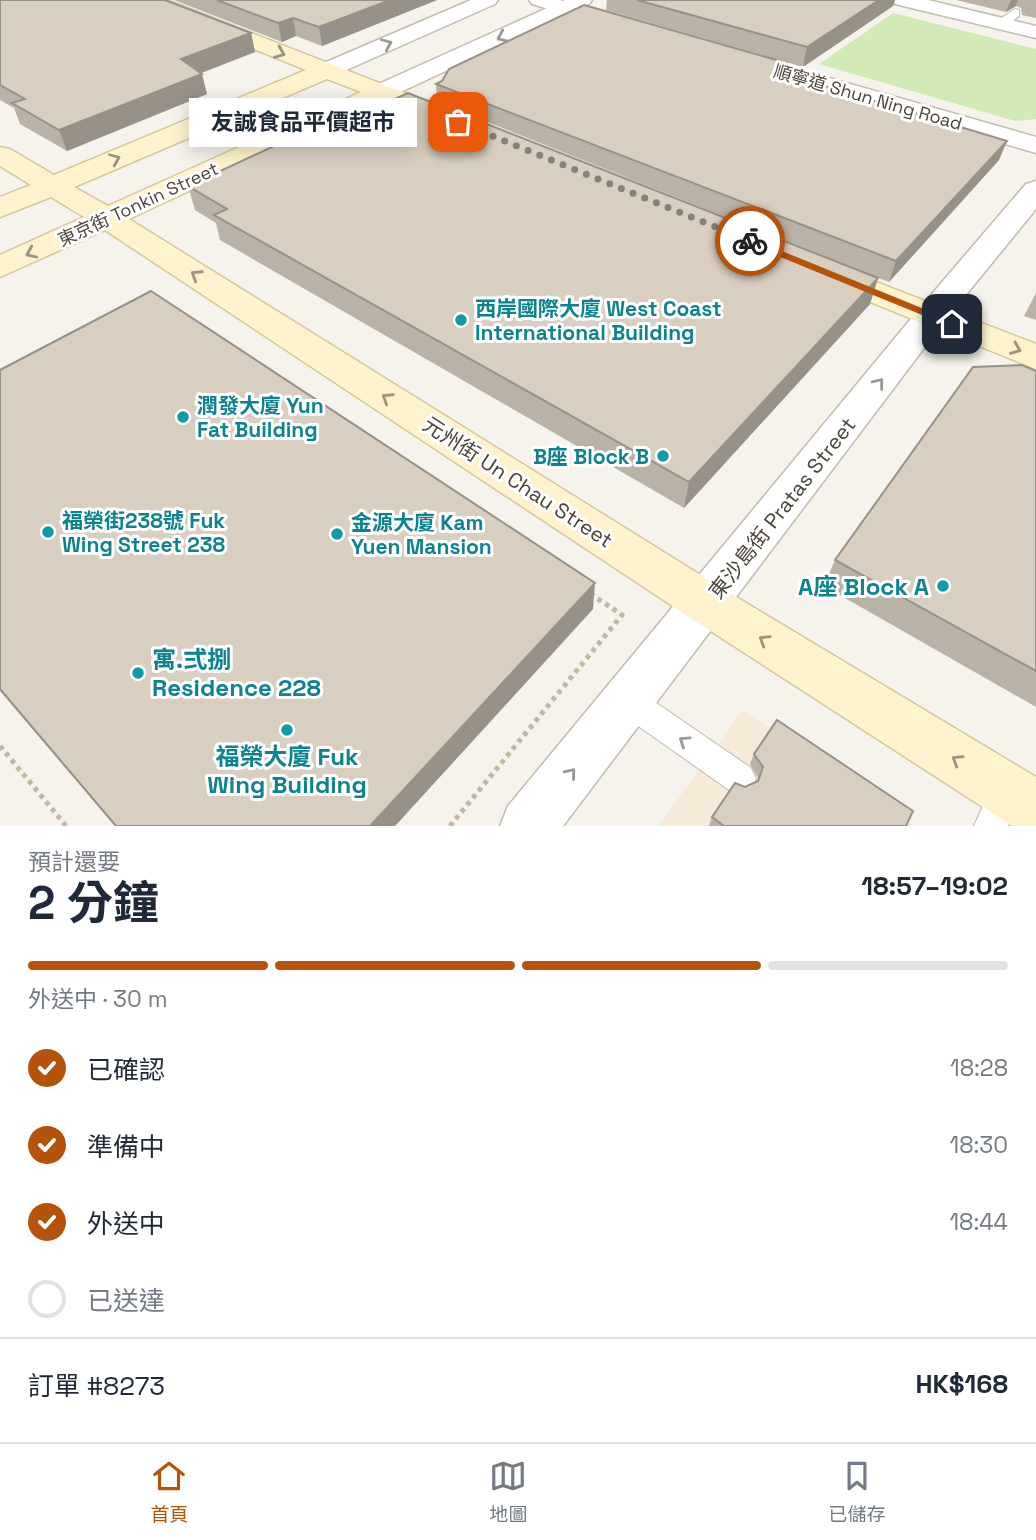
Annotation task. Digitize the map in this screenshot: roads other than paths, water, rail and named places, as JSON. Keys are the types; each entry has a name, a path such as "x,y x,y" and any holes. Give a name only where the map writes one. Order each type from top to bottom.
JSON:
{"main road":[{"path":"149,0 474,128"},
{"path":"0,208 325,71"},
{"name":"東京街 Tonkin Street","path":"0,267 381,92"},
{"name":"元州街 Un Chau Street","path":"0,155 107,218 706,603 1011,809"},
{"path":"799,261 1036,357"}],"street":[{"path":"325,71 488,0"},
{"path":"539,0 573,4 624,26"},
{"path":"902,0 1008,18 1036,32"},
{"name":"東京街 Tonkin Street","path":"381,92 573,4"},
{"name":"順寧道 Shun Ning Road","path":"717,53 1036,145"},
{"name":"東沙島街 Pratas Street","path":"528,826 931,316 1036,190"}],"lane":[{"path":"628,701 740,779"}],"place":[{"name":"友誠食品平價超市","path":"458,122"},
{"name":"西岸國際大廈 West Coast International Building","path":"461,320"},
{"name":"潤發大廈 Yun Fat Building","path":"183,417"},
{"name":"B座 Block B","path":"663,456"},
{"name":"福榮街238號 Fuk Wing Street 238","path":"48,532"},
{"name":"金源大廈 Kam Yuen Mansion","path":"337,534"},
{"name":"A座 Block A","path":"943,586"},
{"name":"寓.弍捌 Residence 228","path":"138,673"},
{"name":"福榮大廈 Fuk Wing Building","path":"287,730"}]}
